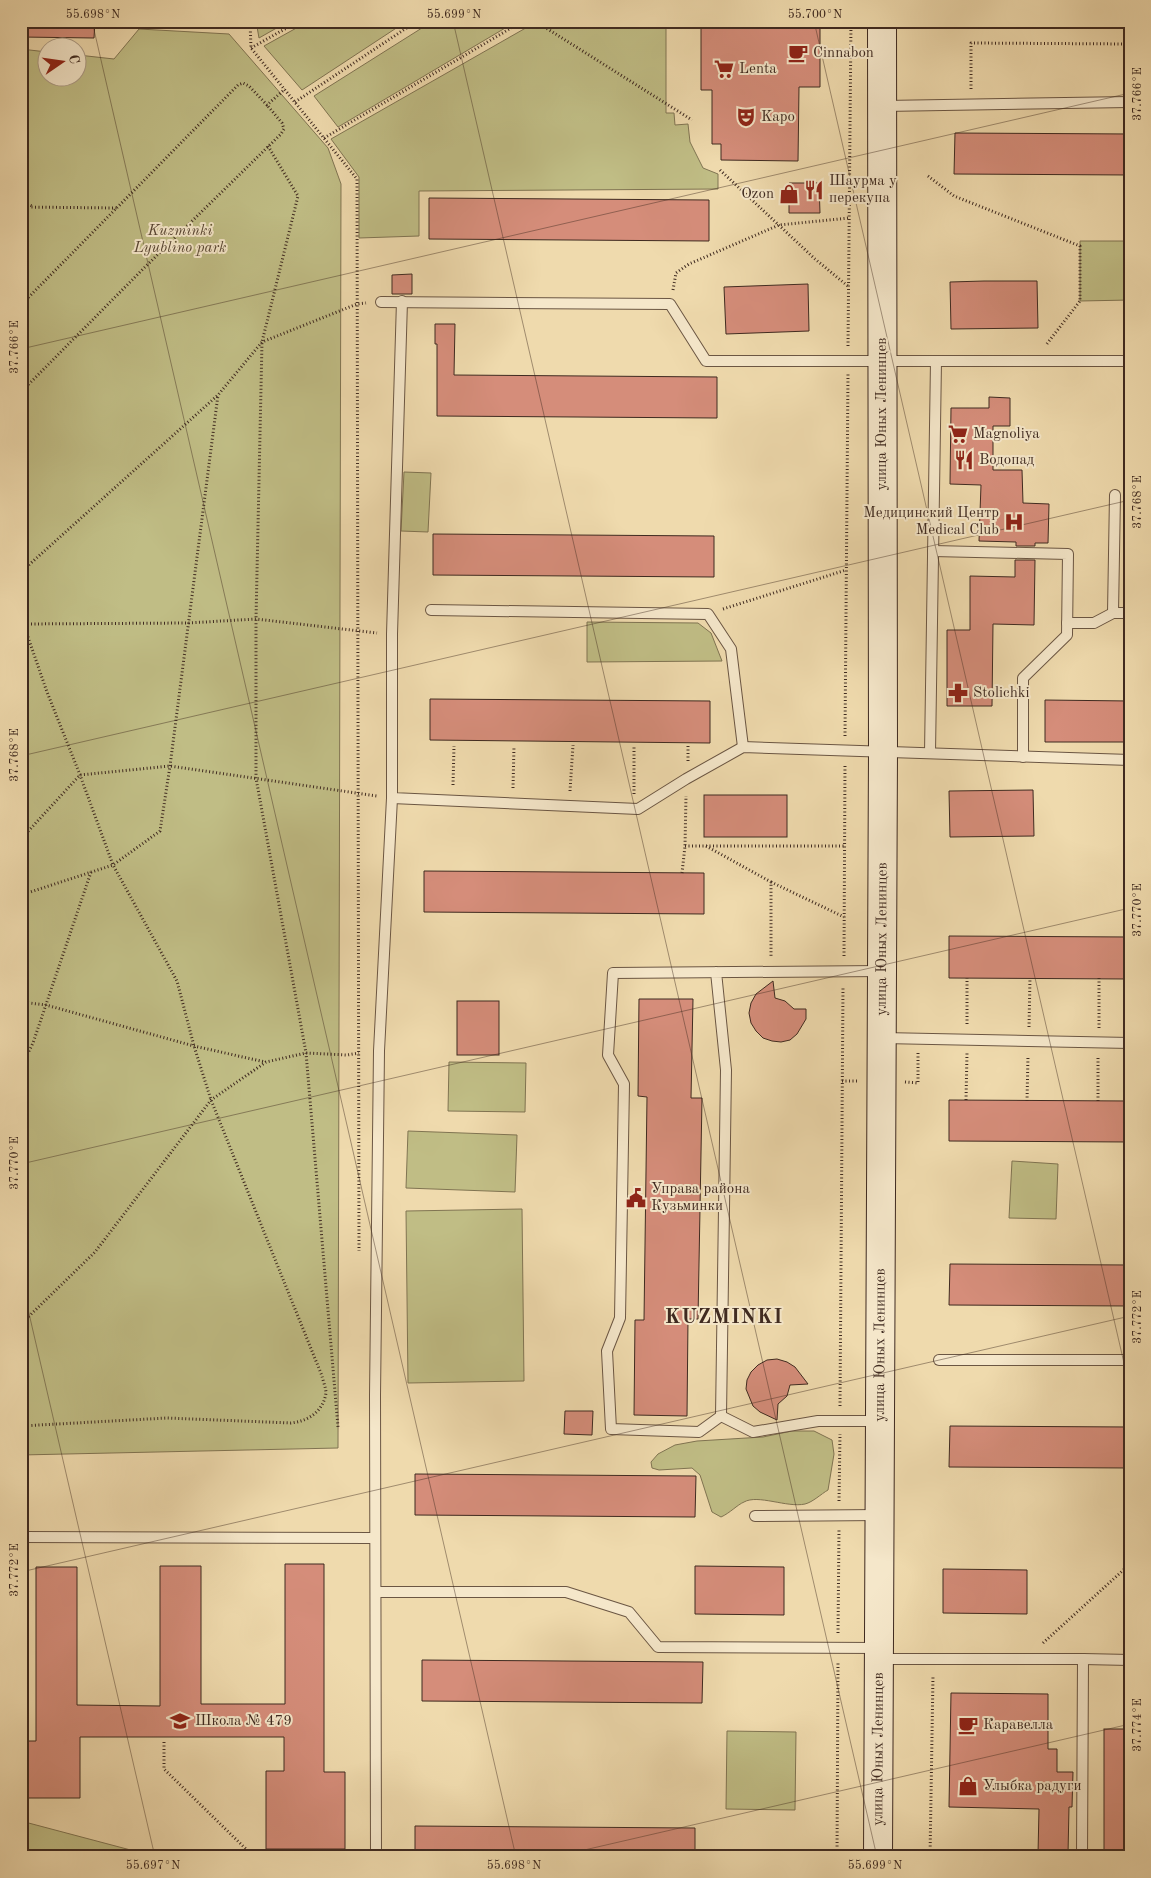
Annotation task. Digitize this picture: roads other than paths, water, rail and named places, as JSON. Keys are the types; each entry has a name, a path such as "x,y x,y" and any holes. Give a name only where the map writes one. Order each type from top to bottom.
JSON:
{"main road":[{"name":"улица Юных Ленинцев","path":"878,1857 883,752 882,21"}],"lane":[{"path":"883,106 1130,102"},
{"path":"376,1857 375,1396 379,1051 392,798 392,634 402,301"},
{"path":"380,302 670,304 706,361 1130,361"},
{"path":"930,753 936,360"},
{"path":"1113,613 1115,495"},
{"path":"933,551 1068,554 1067,635 1023,678 1023,756"},
{"path":"431,610 708,614 731,649 743,747"},
{"path":"1067,623 1094,623 1113,613 1130,613"},
{"path":"392,798 638,809 743,747 1130,760"},
{"path":"720,1416 699,1432 611,1429 607,1351 620,1318 624,1094 624,1084 608,1055 613,973 882,971"},
{"path":"716,972 726,1070 720,1416"},
{"path":"882,1038 1130,1043"},
{"path":"938,1360 1130,1360"},
{"path":"720,1416 753,1432 818,1421 880,1421"},
{"path":"756,1516 880,1515"},
{"path":"21,1537 376,1538"},
{"path":"376,1592 566,1592 629,1612 658,1647 838,1648 933,1659 1130,1660"},
{"path":"1082,1660 1082,1857"}],"place":[{"name":"Cinnabon","path":"798,53"},
{"name":"Lenta","path":"724,69"},
{"name":"Kapo","path":"746,117"},
{"name":"Шаурма у перекупа","path":"814,190"},
{"name":"Ozon","path":"789,194"},
{"name":"Magnoliya","path":"958,434"},
{"name":"Водопад","path":"964,460"},
{"name":"Медицинский Центр Medical Club","path":"1014,522"},
{"name":"Stolichki","path":"958,693"},
{"name":"Управа района Кузьминки","path":"636,1198"},
{"name":"Школа № 479","path":"180,1721"},
{"name":"Каравелла","path":"968,1725"},
{"name":"Улыбка радуги","path":"968,1786"}],"district":[{"name":"KUZMINKI","path":"724,1318"}],"park label":[{"name":"Kuzminki Lyublino park","path":"180,240"}]}
